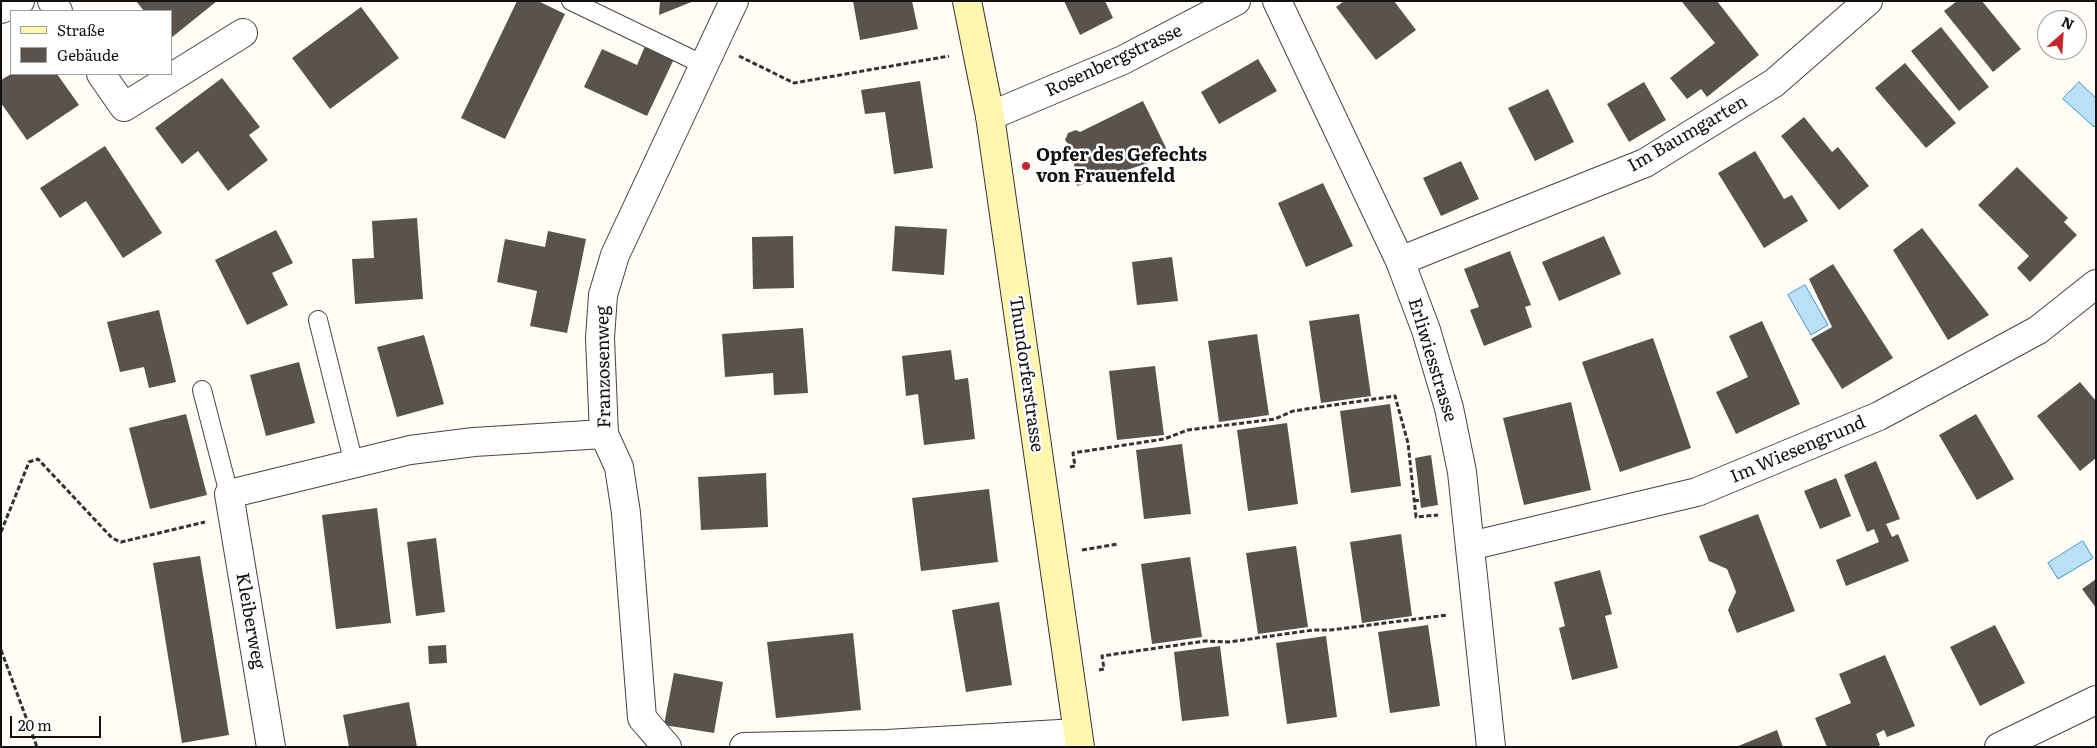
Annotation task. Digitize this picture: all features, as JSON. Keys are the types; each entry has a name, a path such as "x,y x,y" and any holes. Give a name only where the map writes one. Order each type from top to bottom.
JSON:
{"street":[{"path":"1,9 20,1"},
{"name":"Franzosenweg","path":"667,747 642,718 626,513 619,467 604,434 600,338 603,295 615,255 734,1"},
{"name":"Thundorferstrasse","path":"967,1 990,116 1079,740"},
{"name":"Rosenbergstrasse","path":"990,116 1123,60 1236,1"},
{"name":"Erliwiesstrasse","path":"1277,1 1400,261 1426,330 1449,408 1462,472 1491,747"},
{"name":"Im Baumgarten","path":"1400,261 1645,163 1774,83 1868,1"},
{"path":"102,75 124,107 243,32"},
{"name":"Im Wiesengrund","path":"1470,546 1697,492 1870,420 2038,330 2096,284"},
{"path":"231,505 354,464 410,450 474,442 604,434"},
{"name":"Kleiberweg","path":"231,505 271,747"},
{"path":"1999,747 2096,700"},
{"path":"744,747 1079,740"}],"lane":[{"path":"571,1 709,55"},
{"path":"318,320 354,464"},
{"name":"Kleiberweg","path":"202,390 231,505"}],"path":[{"path":"709,55 794,83 949,56"},
{"path":"1040,470 1075,466 1073,453 1164,439 1188,430 1275,419 1293,411 1395,396 1408,443 1416,517 1466,511"},
{"path":"1,532 29,462 38,459 112,538 121,542 231,505"},
{"path":"1414,501 1420,500"},
{"path":"1087,549 1118,544"},
{"path":"1069,674 1104,670 1102,656 1205,641 1229,642 1477,611"},
{"path":"1,650 37,747"}],"water":[{"path":"2079,82 2096,98 2096,125 2094,127 2063,99"},
{"path":"1805,285 1828,325 1811,335 1788,295"},
{"path":"2083,541 2093,558 2058,579 2048,563"}],"building":[{"path":"136,1 217,1 172,37 172,10 143,10"},
{"path":"517,1 538,1 565,14 505,139 461,118"},
{"path":"660,1 694,1 659,15"},
{"path":"853,1 912,1 918,29 860,40"},
{"path":"1064,1 1105,1 1113,18 1080,35"},
{"path":"1344,1 1394,1 1416,30 1376,60 1336,7"},
{"path":"1717,1 1759,55 1707,97 1701,89 1687,99 1670,78 1715,43 1682,2"},
{"path":"1957,1 1982,1 2021,49 1993,72 1944,11"},
{"path":"361,7 399,58 330,109 292,58"},
{"path":"1941,27 1989,87 1959,111 1911,51"},
{"path":"645,46 674,59 647,116 584,87 602,49 637,65"},
{"path":"1258,59 1277,91 1219,124 1201,92"},
{"path":"1905,63 1956,123 1926,148 1875,88"},
{"path":"10,75 58,75 79,105 27,140 1,103 1,80"},
{"path":"222,78 260,127 249,135 268,160 228,191 198,151 182,164 155,128"},
{"path":"920,81 933,168 894,174 885,112 865,114 861,90"},
{"path":"1644,82 1666,120 1629,142 1607,104"},
{"path":"1548,89 1574,142 1535,161 1508,108"},
{"path":"1143,101 1170,156 1077,186 1072,149 1065,140 1068,133 1076,130 1080,132"},
{"path":"1804,117 1832,152 1838,147 1869,186 1839,210 1781,136"},
{"path":"105,146 162,233 123,258 86,201 60,218 40,188"},
{"path":"1755,151 1784,199 1792,195 1808,221 1764,248 1718,173"},
{"path":"1461,161 1479,199 1441,216 1423,178"},
{"path":"2017,167 2068,218 2064,222 2077,235 2030,282 2017,268 2029,256 1978,205"},
{"path":"1323,183 1353,246 1306,267 1278,203"},
{"path":"417,218 423,299 355,304 352,259 374,258 372,221"},
{"path":"895,226 947,229 944,275 892,271"},
{"path":"1922,228 1989,315 1948,340 1893,250"},
{"path":"276,230 293,263 272,273 288,305 247,325 215,260"},
{"path":"548,231 586,239 567,333 530,326 537,291 497,282 505,239 545,247"},
{"path":"793,236 794,288 753,289 752,237"},
{"path":"1604,236 1621,274 1559,301 1542,262"},
{"path":"1510,251 1531,305 1525,307 1532,327 1484,346 1470,310 1479,307 1464,269"},
{"path":"1172,257 1178,301 1137,305 1132,262"},
{"path":"1833,264 1893,358 1842,389 1811,339 1832,327 1809,279"},
{"path":"159,310 176,382 149,388 144,367 120,372 107,322"},
{"path":"1359,314 1371,396 1321,403 1309,321"},
{"path":"1762,321 1800,404 1736,434 1716,392 1748,377 1729,336"},
{"path":"803,328 808,393 774,395 773,373 725,377 722,334"},
{"path":"1257,334 1269,415 1219,422 1208,341"},
{"path":"424,335 444,404 397,417 377,347"},
{"path":"1653,338 1691,448 1620,472 1582,362"},
{"path":"951,350 955,380 968,378 975,439 924,445 918,394 906,396 902,356"},
{"path":"299,362 315,423 266,436 250,375"},
{"path":"1155,366 1164,435 1117,440 1109,371"},
{"path":"2080,382 2096,401 2096,458 2080,471 2037,416"},
{"path":"1571,402 1591,490 1524,505 1503,418"},
{"path":"1390,404 1401,486 1351,493 1340,411"},
{"path":"186,414 207,495 150,509 129,428"},
{"path":"1976,414 2014,479 1977,500 1939,435"},
{"path":"1287,423 1298,504 1248,511 1237,430"},
{"path":"1182,444 1191,514 1144,519 1136,450"},
{"path":"1431,455 1438,505 1421,508 1415,458"},
{"path":"1876,461 1900,519 1886,524 1892,537 1898,534 1909,561 1846,586 1836,560 1879,542 1874,529 1867,532 1844,475"},
{"path":"766,473 768,527 701,530 698,477"},
{"path":"1836,478 1851,516 1820,529 1804,491"},
{"path":"989,489 998,562 921,571 912,498"},
{"path":"377,508 391,623 336,629 322,515"},
{"path":"1758,514 1795,611 1737,633 1728,610 1736,592 1732,581 1727,569 1709,561 1699,536"},
{"path":"1401,534 1412,616 1362,623 1350,542"},
{"path":"436,538 445,612 416,616 407,542"},
{"path":"1296,546 1308,627 1258,634 1246,553"},
{"path":"200,556 229,735 182,743 153,563"},
{"path":"1190,557 1202,637 1152,644 1141,564"},
{"path":"1600,570 1612,614 1605,616 1618,668 1572,680 1559,628 1565,626 1554,582"},
{"path":"2096,579 2096,608 2082,589"},
{"path":"999,602 1012,685 966,692 952,610"},
{"path":"1428,625 1440,706 1390,713 1378,632"},
{"path":"1995,625 2025,683 1980,706 1950,647"},
{"path":"853,633 861,710 776,718 767,642"},
{"path":"1326,636 1337,717 1287,724 1276,643"},
{"path":"446,645 447,663 429,664 428,646"},
{"path":"1220,646 1229,716 1182,721 1174,652"},
{"path":"1885,655 1915,726 1887,737 1884,730 1876,734 1880,745 1877,747 1827,747 1815,718 1851,703 1839,674"},
{"path":"674,673 723,682 714,733 664,725"},
{"path":"409,702 417,747 349,747 343,715"},
{"path":"1777,730 1783,747 1736,747"}],"place":[{"name":"Opfer des Gefechts von Frauenfeld","path":"1026,166"}]}
